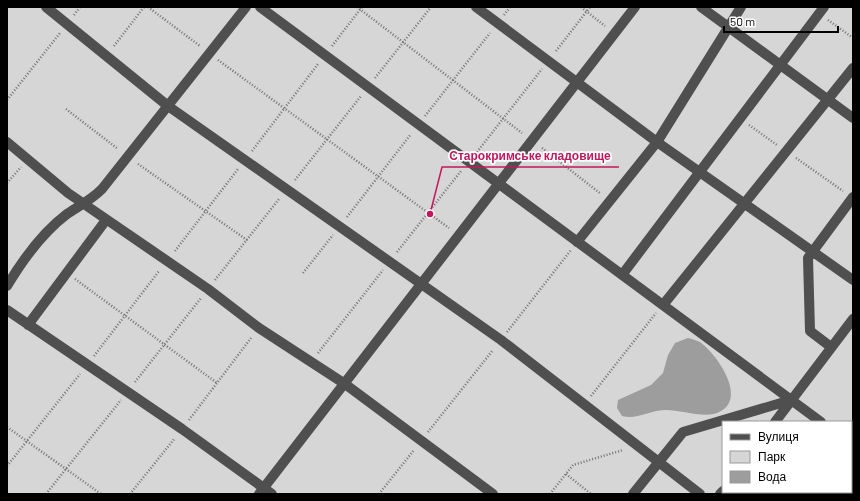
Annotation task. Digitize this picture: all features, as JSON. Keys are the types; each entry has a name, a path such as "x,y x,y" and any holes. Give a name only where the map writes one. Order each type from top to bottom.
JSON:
{"street":[{"path":"46,7 168,106 501,340 700,494"},
{"path":"7,286 42,238 66,215 84,204 102,189 246,7"},
{"path":"260,7 820,421"},
{"path":"476,7 657,142 853,280"},
{"path":"7,310 182,429 265,492 421,284 635,7"},
{"path":"701,7 853,118"},
{"path":"577,242 657,142 741,7"},
{"path":"622,275 821,10"},
{"path":"662,305 853,68"},
{"path":"7,142 106,220 208,290 259,328 312,361 345,384 493,494"},
{"path":"831,347 810,331 808,258 853,197"},
{"path":"28,325 106,220"},
{"path":"776,421 853,319"},
{"path":"633,494 682,432 791,400"}],"path":[{"path":"7,100 80,7"},
{"path":"107,56 144,7"},
{"path":"148,7 209,54 429,212 459,236"},
{"path":"357,7 361,8 403,42 611,200"},
{"path":"46,494 431,7"},
{"path":"303,273 510,7"},
{"path":"580,7 615,33"},
{"path":"312,361 590,7"},
{"path":"7,466 125,316 361,8"},
{"path":"821,10 853,38"},
{"path":"66,109 128,156 247,240"},
{"path":"7,183 28,159"},
{"path":"379,494 577,242"},
{"path":"67,273 217,384"},
{"path":"584,404 662,305"},
{"path":"130,494 259,328"},
{"path":"7,427 101,494"},
{"path":"550,494 573,465 638,446"},
{"path":"566,474 591,494"}],"green space":[{"path":"7,7 853,7 853,494 7,494"}],"water":[{"path":"688,338 700,342 707,348 722,367 731,388 731,399 726,407 717,413 706,415 672,410 660,410 633,417 622,416 617,408 618,400 651,385 663,373 668,355 675,343"}],"place":[{"name":"Старокримське кладовище","path":"430,214"}]}
